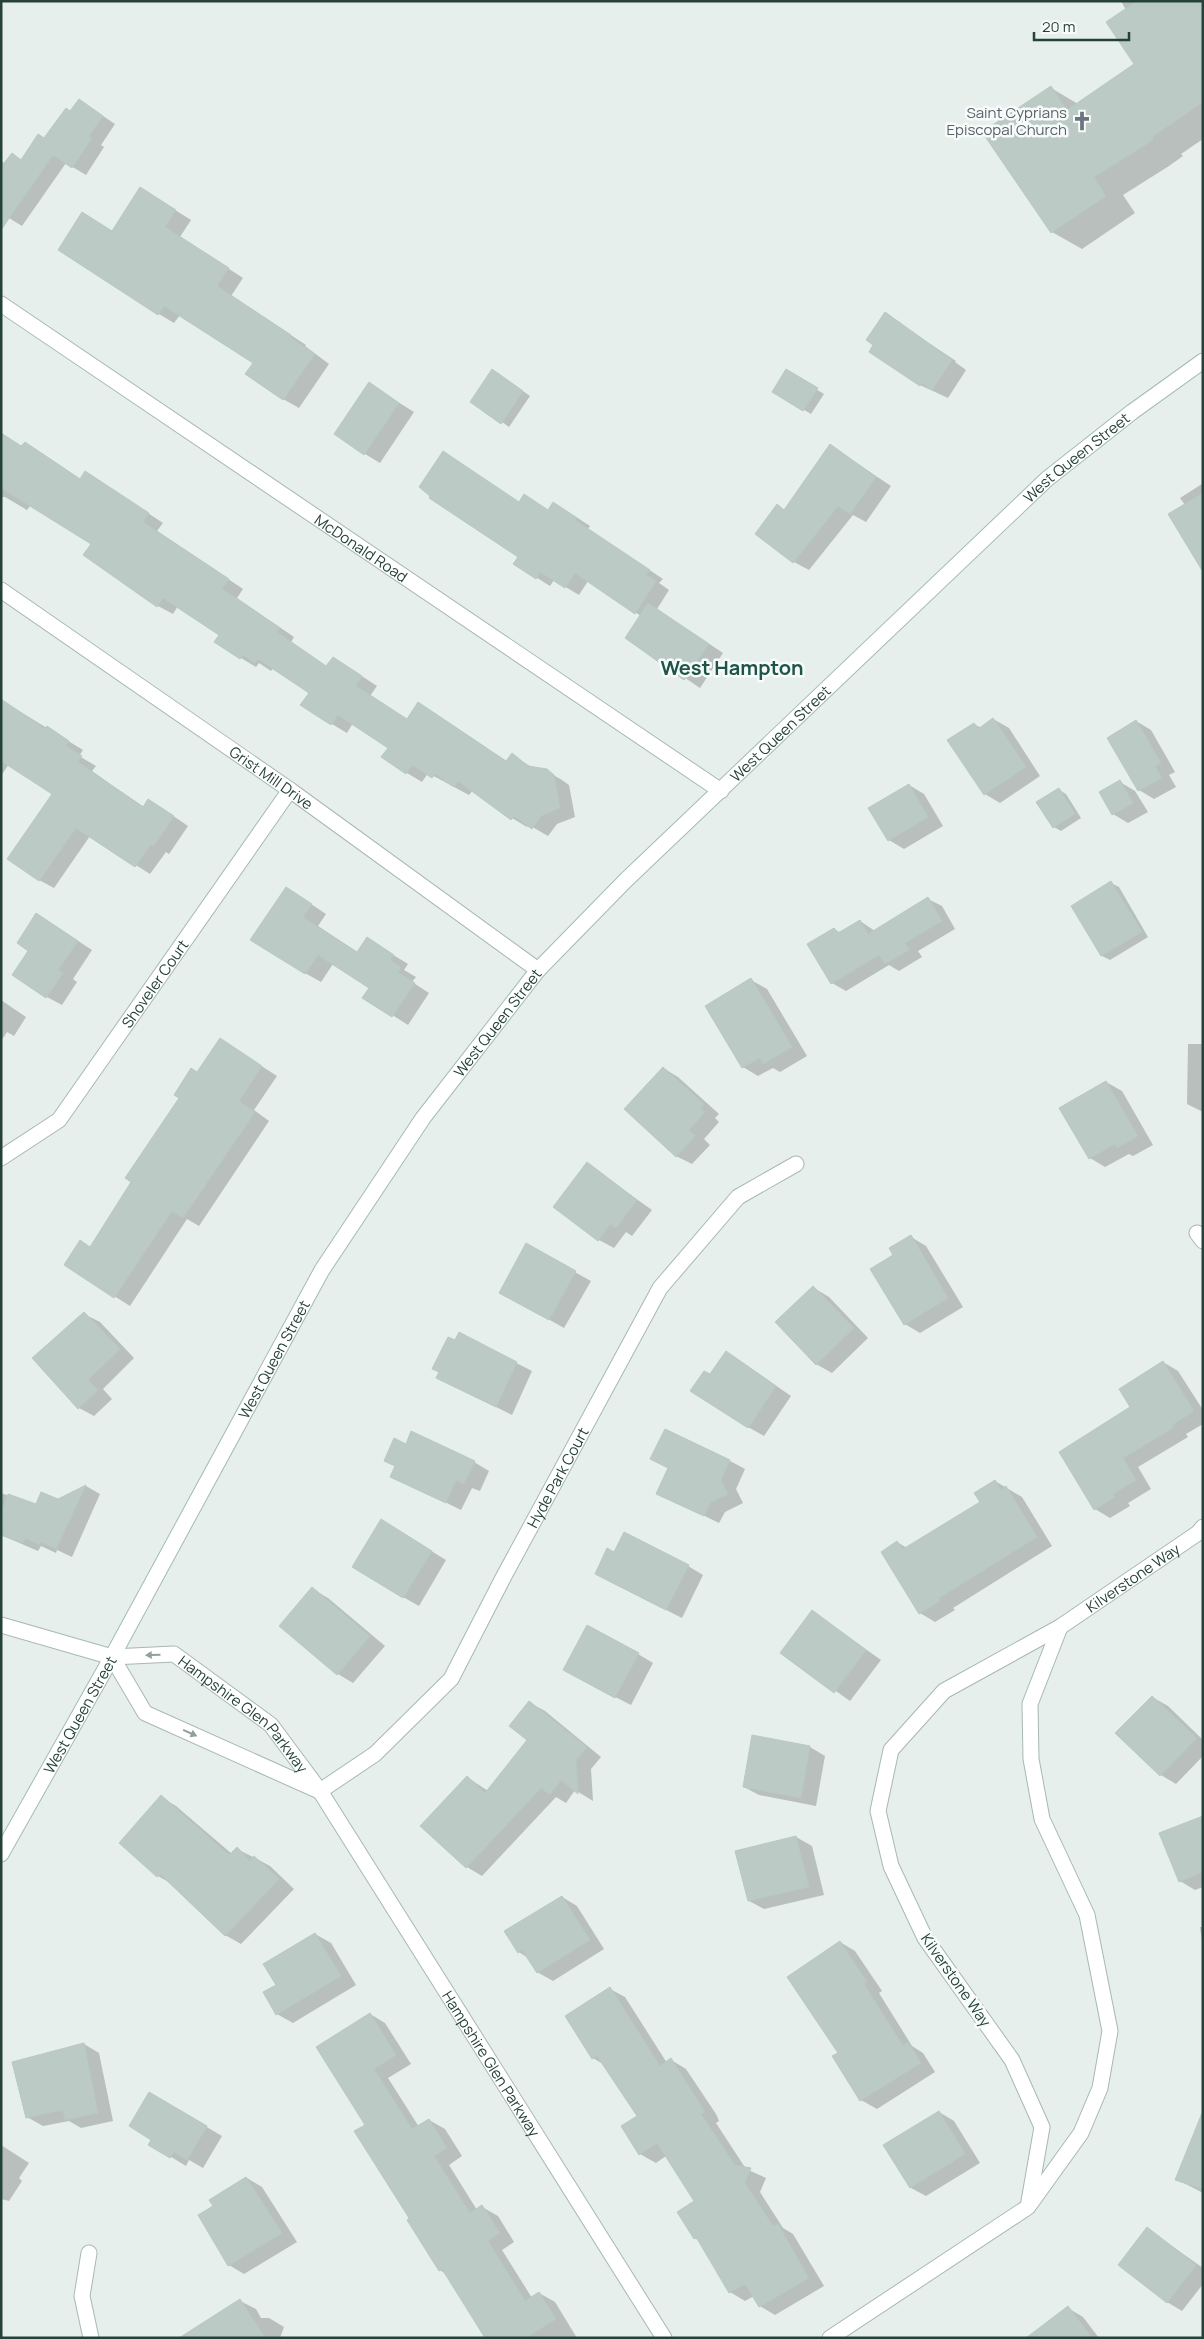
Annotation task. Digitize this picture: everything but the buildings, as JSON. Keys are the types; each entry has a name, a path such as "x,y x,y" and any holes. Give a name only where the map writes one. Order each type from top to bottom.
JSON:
{"street":[{"name":"McDonald Road","path":"1,304 720,791"},
{"name":"West Queen Street","path":"1,1854 112,1657 322,1270 423,1118 538,970 626,880 1047,479 1132,412 1203,361"},
{"name":"Grist Mill Drive","path":"1,590 290,790 538,970"},
{"name":"Shoveler Court","path":"1,1158 59,1120 290,790"},
{"name":"Hyde Park Court","path":"320,1791 375,1754 451,1679 504,1576 660,1288 738,1197 796,1164"},
{"name":"Kilverstone Way","path":"1028,2207 1042,2127 1012,2060 925,1938 891,1866 878,1811 892,1750 944,1691 1060,1627 1198,1533 1203,1526"},
{"path":"1,1624 112,1657"},
{"path":"830,2338 1028,2207 1081,2133 1100,2088 1110,2031 1087,1915 1042,1819 1031,1759 1030,1704 1060,1627"},
{"name":"Hampshire Glen Parkway","path":"320,1791 145,1712 112,1657 174,1654 271,1725 320,1791 664,2338"},
{"path":"90,2253 82,2296 91,2338"}],"place":[{"name":"Saint Cyprians Episcopal Church","path":"1082,121"}],"district":[{"name":"West Hampton","path":"732,667"}]}
